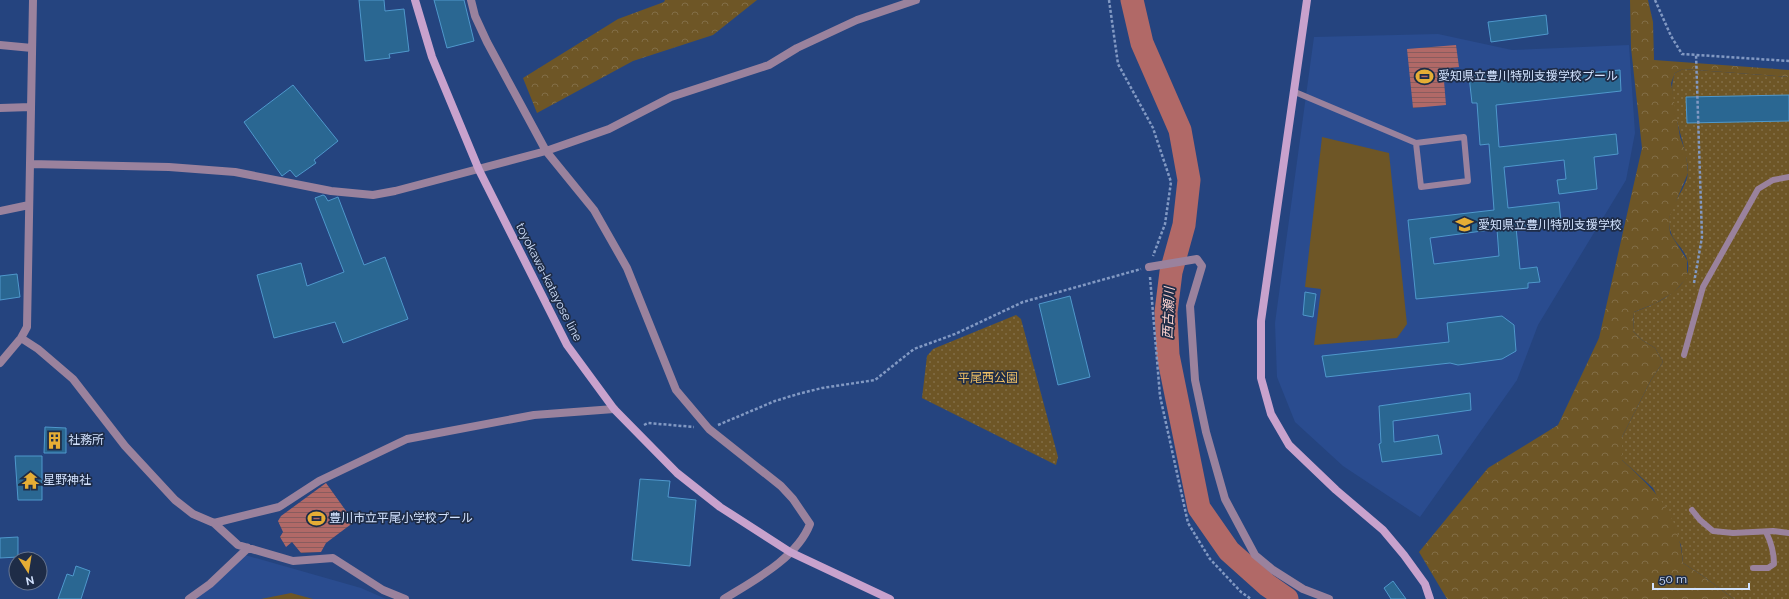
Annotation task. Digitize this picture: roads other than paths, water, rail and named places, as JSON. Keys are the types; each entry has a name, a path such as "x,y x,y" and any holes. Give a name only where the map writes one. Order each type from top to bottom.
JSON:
{"main road":[{"name":"toyokawa-katayose line","path":"415,0 432,57 479,170 567,345 614,409 677,473 720,508 790,552 890,599"},
{"path":"1307,0 1261,321 1261,378 1271,414 1289,446 1336,490 1383,530 1404,555 1425,584 1430,599"}],"street":[{"path":"0,363 21,338 27,328 33,0"},
{"path":"471,0 475,16 487,42 546,151 594,210 627,268 676,390 709,429 781,486 793,499 810,524 805,537 790,552 764,574 724,599"},
{"path":"30,164 169,167 235,172 331,191 373,195 396,191 546,151 609,130 671,97 769,65 797,48 857,20 916,0"},
{"path":"0,45 32,48"},
{"path":"0,108 31,107"},
{"path":"0,211 29,205"},
{"path":"1149,267 1197,259 1202,266 1190,306 1195,380 1206,432 1225,499 1255,555 1273,570 1303,589 1329,599"},
{"path":"21,338 38,349 73,379 125,446 175,500 193,514 214,523 238,545 293,561 333,558 383,590 405,599"},
{"path":"214,523 279,507 319,481 407,439 534,415 614,409"},
{"path":"190,599 210,584 248,548"}],"lane":[{"path":"1295,92 1416,143 1464,137 1468,181 1421,187 1416,143"},
{"path":"1684,355 1703,287 1758,189 1773,180 1789,177"},
{"path":"1692,510 1700,520 1713,530 1733,533 1773,531 1789,532"},
{"path":"1753,568 1768,568 1774,564 1774,554 1766,532"}],"waterway":[{"name":"西古瀬川","path":"1132,0 1142,43 1180,130 1189,180 1184,225 1171,272 1166,312 1168,355 1199,508 1229,551 1267,585 1287,599"}],"place":[{"name":"愛知県立豊川特別支援学校プール","path":"1425,76"},
{"name":"愛知県立豊川特別支援学校","path":"1465,225"},
{"name":"社務所","path":"55,440"},
{"name":"星野神社","path":"30,480"},
{"name":"豊川市立平尾小学校プール","path":"316,518"}],"park label":[{"name":"平尾西公園","path":"988,378"}]}
